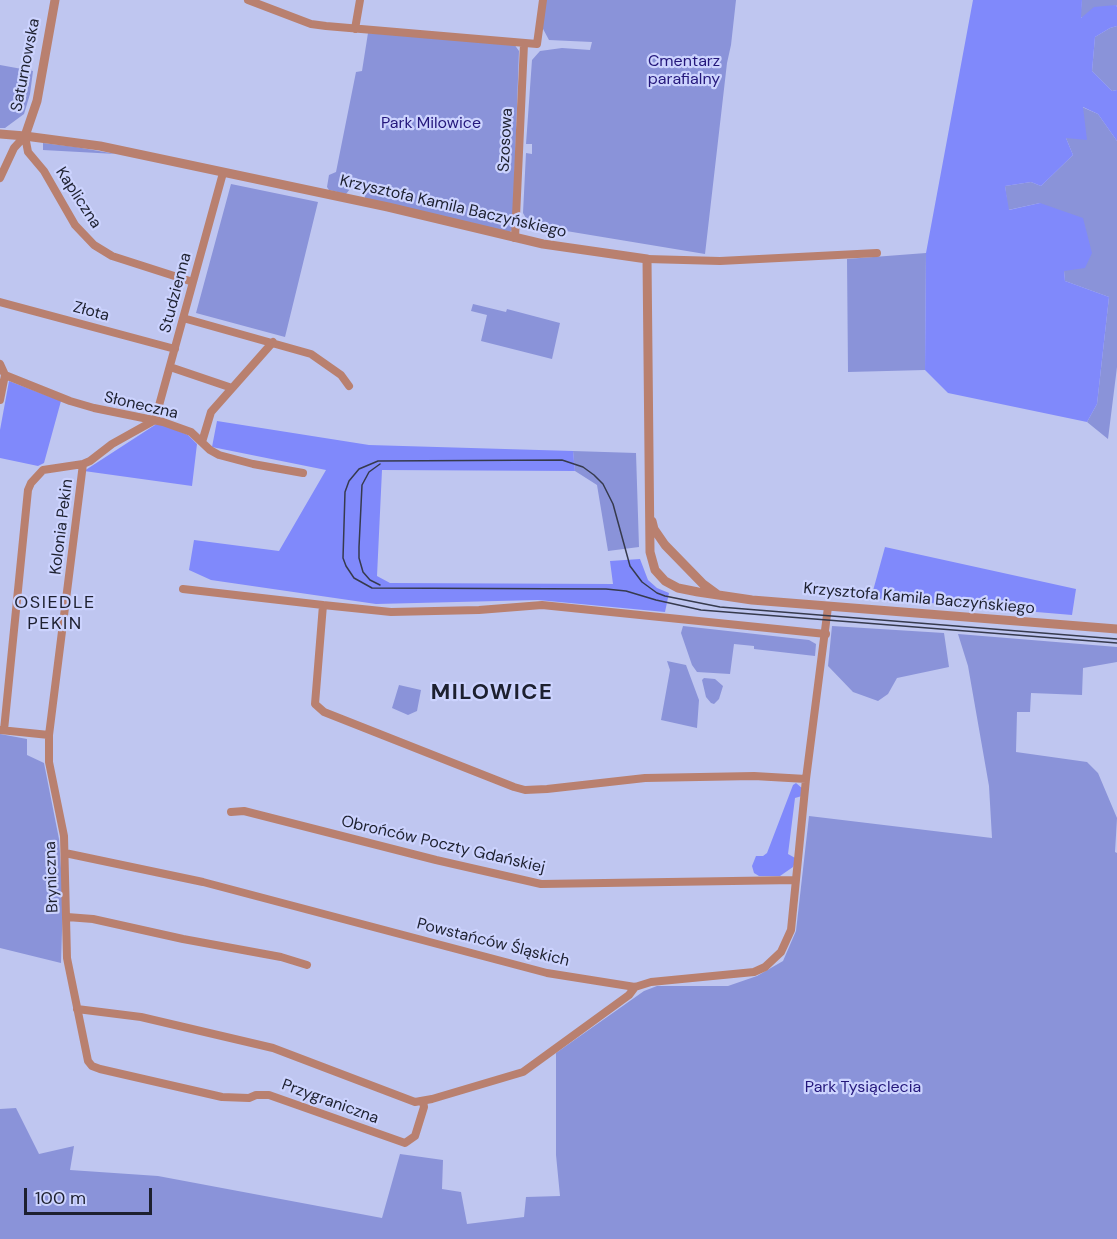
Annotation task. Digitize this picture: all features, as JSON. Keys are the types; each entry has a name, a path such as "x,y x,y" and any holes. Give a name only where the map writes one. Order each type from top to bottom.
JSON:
{"street":[{"name":"Saturnowska","path":"25,136 37,101 54,0"},
{"path":"248,0 311,24 524,44 537,44 543,0"},
{"path":"355,29 360,0"},
{"name":"Szosowa","path":"515,238 524,44"},
{"name":"Krzysztofa Kamila Baczyńskiego","path":"0,134 100,146 398,209 515,238 647,259 650,552 655,570 665,582 678,588 720,596 1117,629"},
{"path":"0,178 14,148 25,136"},
{"name":"Kapliczna","path":"25,136 27,152 44,171 75,225 94,245 112,256 193,282"},
{"name":"Studzienna","path":"155,420 223,173"},
{"path":"647,259 720,261 877,253"},
{"name":"Złota","path":"0,302 175,349"},
{"path":"183,318 273,342 318,357 341,375 349,386"},
{"path":"202,442 211,412 273,342"},
{"path":"0,364 5,375 0,400"},
{"path":"170,367 232,388"},
{"name":"Słoneczna","path":"5,375 78,404 155,420 191,432 219,455 303,473"},
{"name":"Kolonia Pekin","path":"2,730 28,490 36,476 43,470 83,464 112,444 155,420"},
{"name":"Kolonia Pekin","path":"50,735 83,464"},
{"name":"Krzysztofa Kamila Baczyńskiego","path":"650,516 654,529 665,545 703,584 720,596"},
{"path":"183,589 391,612 480,610 542,605 826,634"},
{"path":"323,605 315,704 324,712 514,787 525,790 547,789 645,778 754,776 806,779"},
{"name":"Powstańców Śląskich","path":"65,853 203,882 533,970 635,987 651,982 754,972 765,967 781,952 790,930 828,606"},
{"path":"2,730 50,735"},
{"name":"Bryniczna","path":"50,735 49,762 64,836 67,958 88,1061 92,1066"},
{"name":"Obrońców Poczty Gdańskiej","path":"231,812 244,811 541,884 796,880"},
{"path":"67,917 93,919 280,957 307,965"},
{"name":"Przygraniczna","path":"76,1009 141,1017 273,1048 415,1102 523,1072 635,987"},
{"name":"Przygraniczna","path":"92,1066 222,1097 249,1098 256,1095 269,1095 405,1143 415,1136 424,1107 423,1101"}],"green space":[{"name":"Cmentarz parafialny","path":"546,0 736,0 705,254 530,225 523,213 526,153 532,154 532,144 526,144 532,60 540,51 562,48 590,50 592,42 549,40 542,27"},
{"path":"1082,0 1117,0 1117,7 1116,5 1080,18"},
{"path":"1117,26 1117,90 1112,91 1092,71 1095,37"},
{"name":"Park Milowice","path":"368,33 514,44 519,51 513,217 510,232 365,198 364,192 350,189 346,194 329,190 327,187 329,175 336,172 356,72 362,71"},
{"path":"0,65 33,71 24,114 5,128 0,128"},
{"path":"1082,107 1098,114 1117,141 1117,367 1108,439 1087,422 1097,404 1109,297 1065,281 1064,271 1040,203 1008,210 1005,186 1031,182 1041,186 1073,155 1066,138"},
{"path":"43,143 76,147 116,154 43,150"},
{"path":"231,184 318,202 285,337 196,313"},
{"path":"926,253 925,370 848,372 847,259"},
{"path":"473,304 506,312 507,309 560,323 552,359 481,341 487,315 471,311"},
{"path":"573,451 636,453 639,547 608,551 597,485 575,471"},
{"path":"683,626 809,640 816,644 815,656 754,649 754,646 734,644 730,674 697,672 692,665 681,633"},
{"path":"832,626 944,633 949,667 897,678 888,694 878,701 853,692 828,666"},
{"name":"Park Tysiąclecia","path":"958,634 1117,647 1117,662 1083,668 1082,695 1031,693 1030,712 1017,712 1016,752 1087,762 1098,773 1117,818 1115,852 1117,853 1117,1239 0,1239 0,1109 16,1108 39,1154 74,1146 70,1170 158,1176 382,1218 400,1154 443,1160 442,1189 461,1192 467,1224 524,1217 526,1197 560,1196 556,1155 556,1053 644,991 657,986 728,986 757,976 783,961 796,931 809,816 992,838 989,786 968,666"},
{"path":"667,661 686,665 699,700 697,728 661,720 670,670"},
{"path":"704,678 715,679 723,686 719,699 714,704 706,697 702,680"},
{"path":"399,685 421,690 417,711 408,715 392,708"},
{"path":"0,734 27,739 27,755 44,763 59,839 63,898 61,963 0,948"}],"shaded area":[{"path":"973,0 1082,0 1081,18 1094,7 1116,5 1117,7 1117,26 1095,37 1092,71 1112,91 1117,90 1117,141 1098,114 1083,107 1087,140 1066,138 1073,155 1041,186 1031,182 1005,186 1009,210 1040,203 1083,218 1092,253 1085,268 1064,271 1065,281 1109,297 1097,404 1087,422 948,393 925,370 926,253"},
{"path":"9,381 61,401 44,463 38,466 0,458 0,430"},
{"path":"217,421 369,445 573,451 575,471 382,470 377,576 390,583 613,584 610,561 640,559 648,580 657,588 669,593 665,612 538,600 376,604 211,580 189,570 194,540 279,551 326,470 212,447"},
{"path":"158,423 188,435 197,444 192,486 84,471"},
{"path":"885,547 1076,589 1072,615 871,598"},
{"path":"796,783 803,789 802,796 795,798 788,854 797,859 793,867 780,876 759,876 754,873 752,866 756,856 763,856 767,853 793,785"}],"tram line":[{"path":"1117,639 720,607 665,596 642,582 630,566 613,504 603,484 583,467 562,460 378,461 359,469 349,481 345,492 343,558 354,578 372,588 606,589 626,591 701,610 1117,643"},
{"path":"380,464 369,472 362,485 359,558 363,572 370,580 380,585"}],"district":[{"name":"OSIEDLE PEKIN","path":"55,613"},
{"name":"MILOWICE","path":"492,693"}]}
